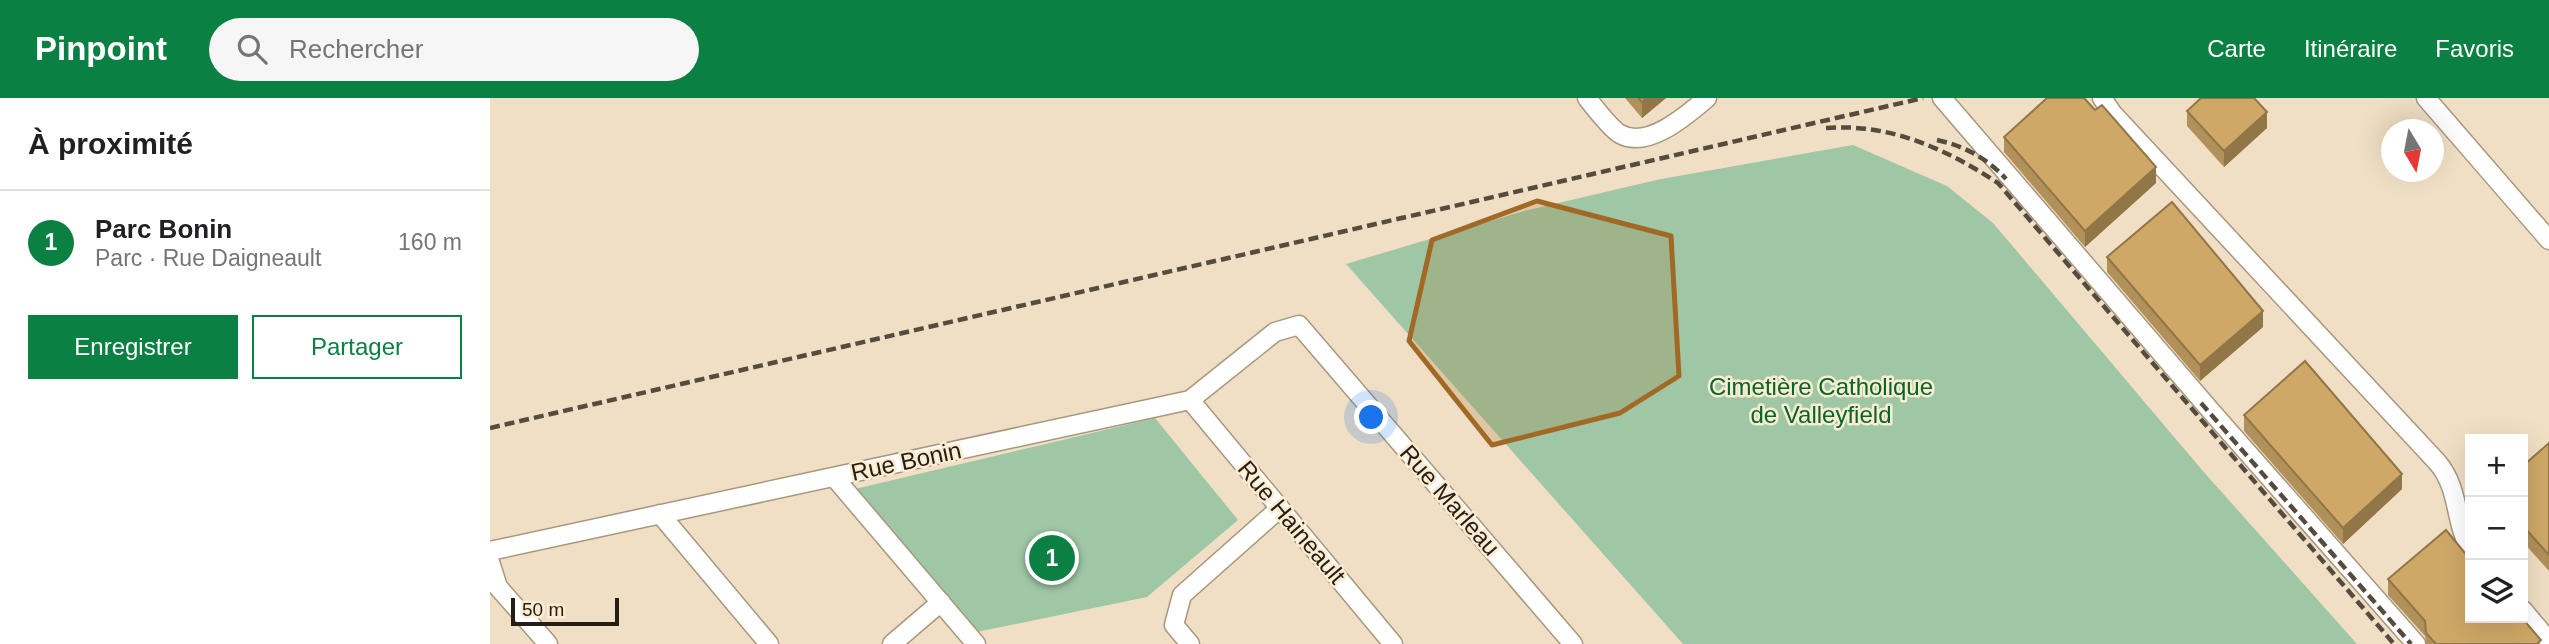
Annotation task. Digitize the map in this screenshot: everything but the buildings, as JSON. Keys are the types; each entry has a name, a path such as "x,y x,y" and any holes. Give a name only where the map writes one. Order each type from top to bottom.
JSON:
{"street":[{"path":"1587,98 1620,135 1634,137 1652,135 1674,125 1707,98"},
{"path":"1942,98 2416,644"},
{"path":"2102,98 2113,114 2449,476 2465,539"},
{"path":"2426,98 2549,240"},
{"name":"Rue Bonin","path":"490,551 1190,400 1275,332 1299,325"},
{"name":"Rue Marleau","path":"1299,325 1573,644"},
{"name":"Rue Haineault","path":"1190,400 1393,644"},
{"path":"834,477 976,644"},
{"path":"1190,644 1174,625 1182,594 1280,508"},
{"path":"660,514 769,644"},
{"path":"490,562 498,587 548,644"},
{"path":"892,644 941,602"},
{"path":"2528,616 2549,640"}],"highlighted area":[{"path":"1537,201 1671,236 1679,376 1620,413 1492,445 1409,341 1432,240"}],"green space":[{"name":"Cimetière Catholique de Valleyfield","path":"1853,145 1947,186 1993,223 2202,470 2357,644 1683,644 1346,264 1524,211 1661,179"},
{"path":"1155,418 1238,520 1147,597 972,633 855,489"}],"railway":[{"path":"490,428 1923,98"},
{"path":"1826,128 1895,134 1938,149 1998,183 2394,644"},
{"path":"1937,140 1974,154 2006,179"},
{"path":"2201,403 2411,644"}],"place":[{"name":"Parc Bonin","path":"1052,558"}]}
